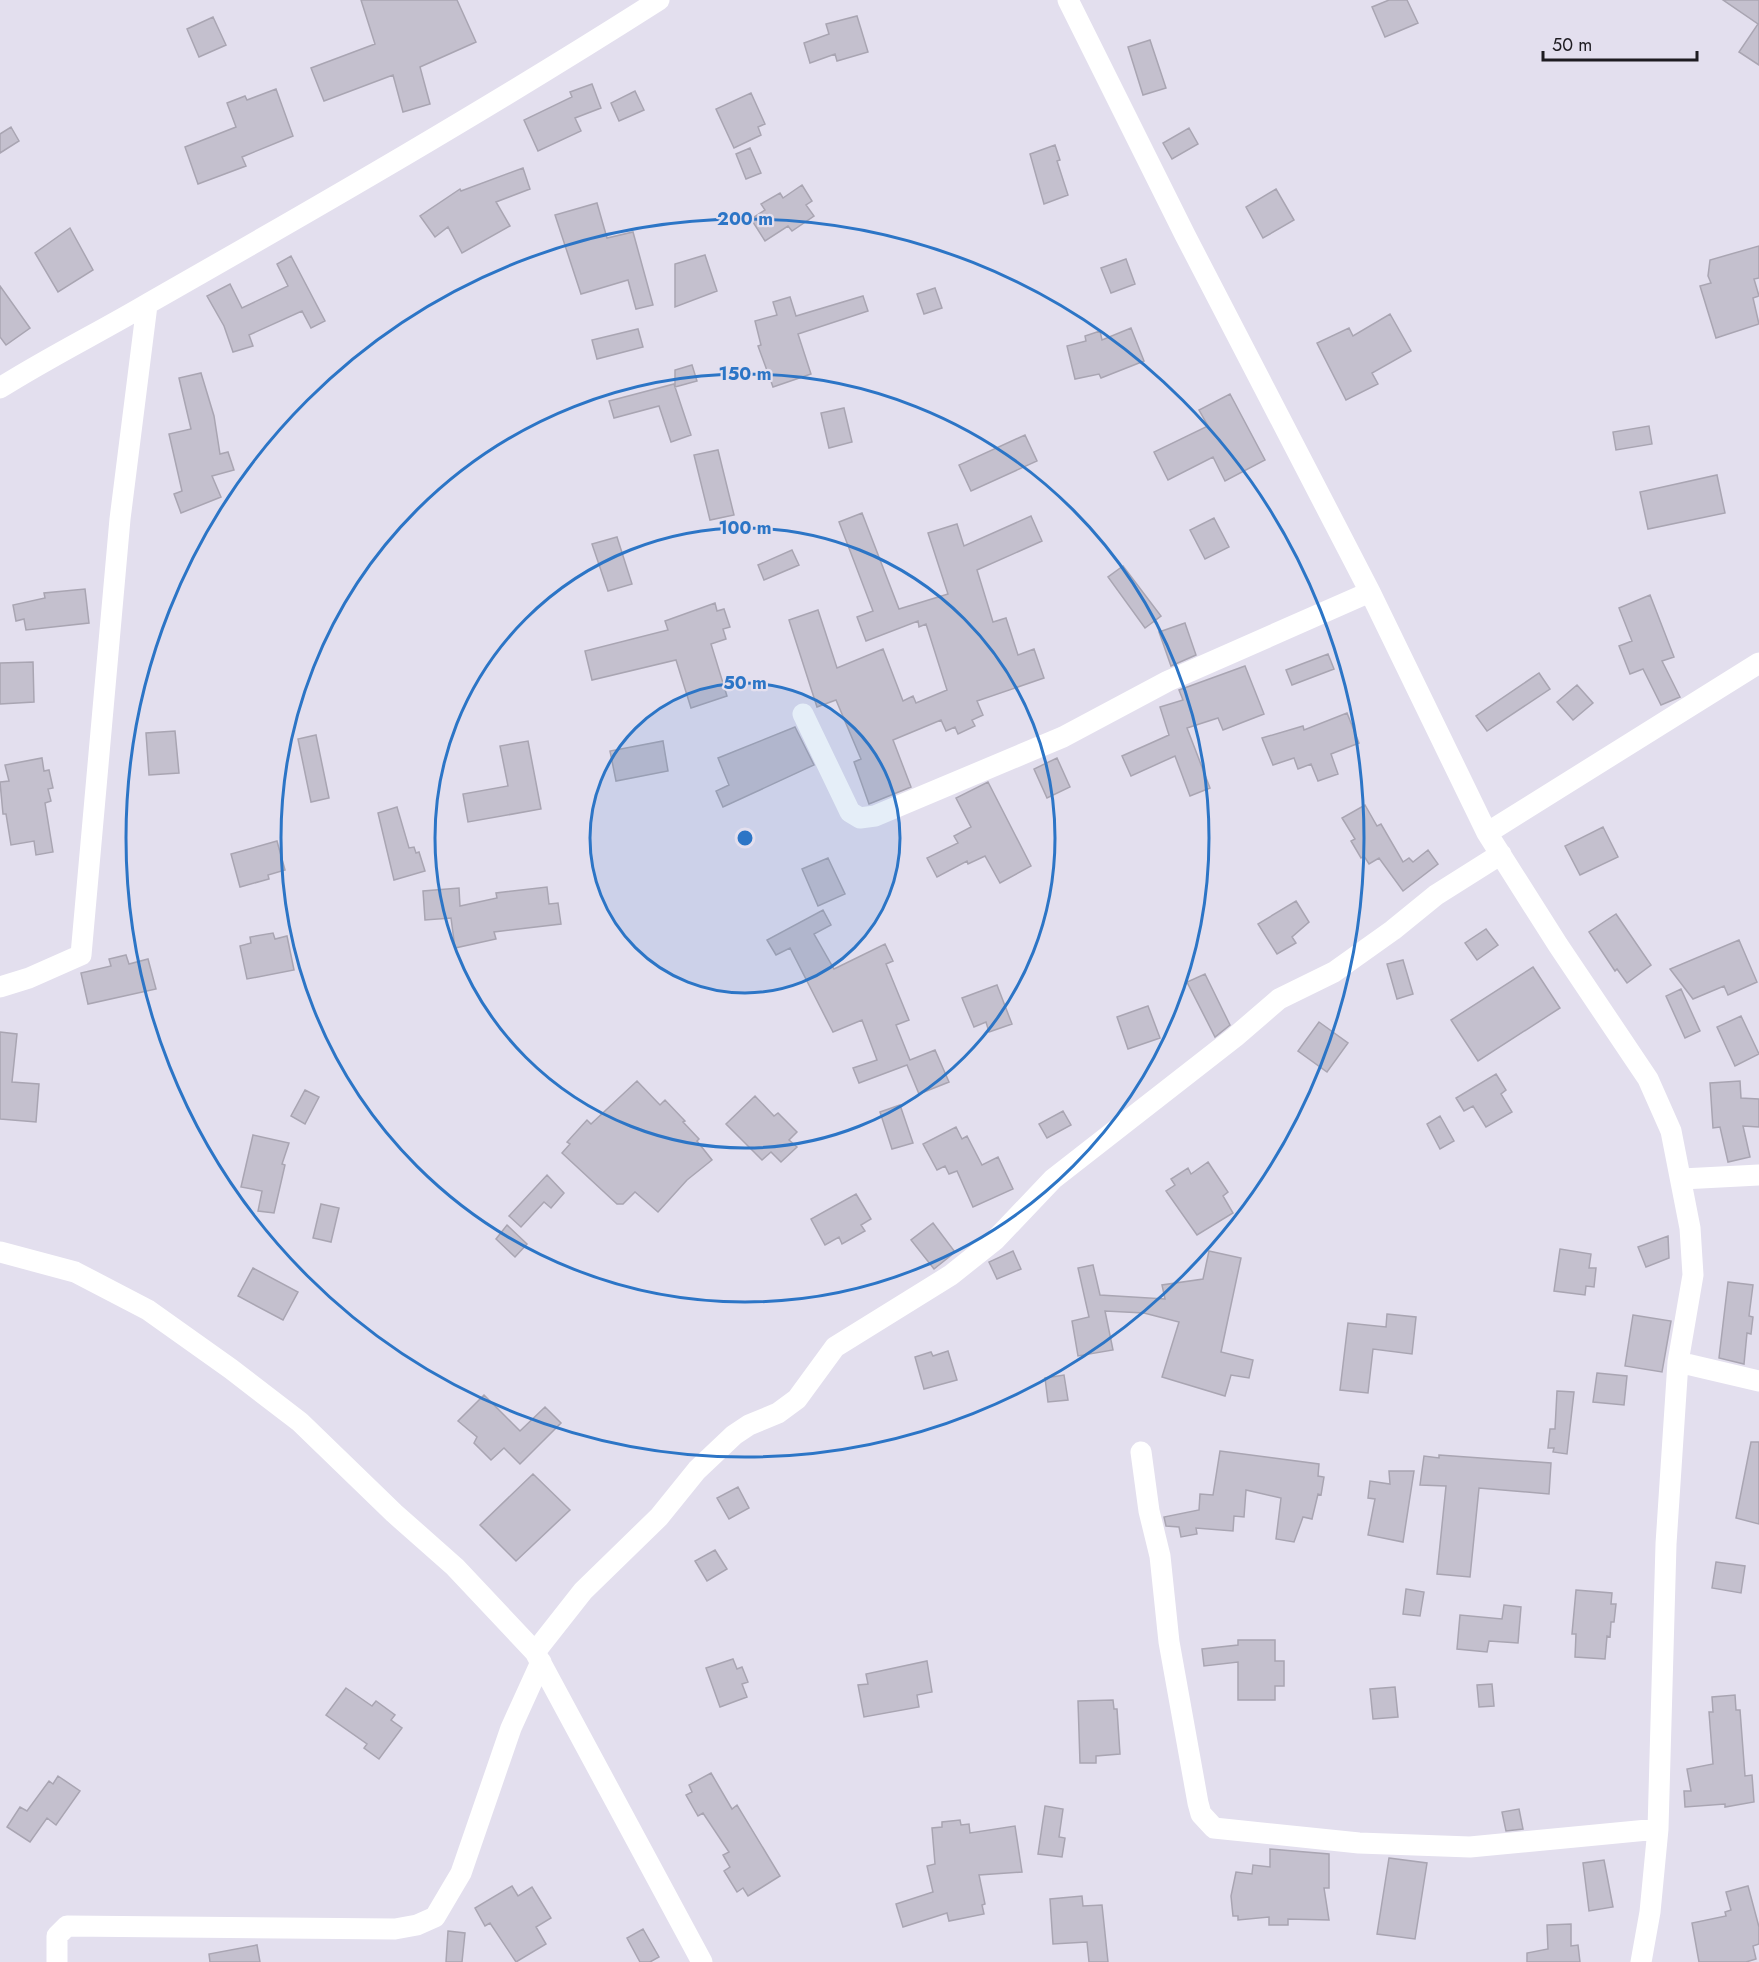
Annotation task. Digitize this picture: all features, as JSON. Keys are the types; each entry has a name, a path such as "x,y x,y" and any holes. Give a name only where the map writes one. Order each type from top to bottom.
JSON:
{"street":[{"path":"0,388 54,354 147,305 587,46 659,0"},
{"path":"1068,0 1185,235 1370,592 1487,833 1605,1017 1647,1078 1671,1131 1682,1179 1693,1275 1678,1362 1666,1544 1658,1829 1650,1912 1641,1962"},
{"path":"0,987 29,978 81,955 119,531 147,305"},
{"path":"803,714 850,812 860,818 875,816 1063,737 1168,681 1370,592"},
{"path":"1487,833 1759,663"},
{"path":"57,1962 57,1936 67,1926 395,1929 417,1925 435,1917 461,1873 538,1657 583,1591 659,1517 697,1470 742,1430 778,1413 797,1399 835,1347 951,1275 995,1240 1053,1179 1210,1057 1279,999 1334,972 1436,895 1501,854"},
{"path":"1682,1179 1759,1175"},
{"path":"0,1252 75,1272 148,1310 300,1422 394,1513 455,1567 538,1657 702,1962"},
{"path":"1678,1362 1759,1381"},
{"path":"1141,1452 1149,1511 1160,1556 1169,1642 1197,1803 1202,1814 1214,1828 1359,1843 1470,1846 1658,1829"}],"building":[{"path":"361,0 457,0 476,42 420,67 430,104 403,112 393,75 324,101 311,68 375,44"},
{"path":"1389,0 1407,0 1418,23 1385,37 1372,7"},
{"path":"1723,0 1759,0 1759,65 1739,52 1758,24"},
{"path":"857,16 868,52 837,61 835,54 810,63 804,43 829,34 826,24"},
{"path":"213,17 226,45 199,57 187,29"},
{"path":"1150,40 1166,88 1143,95 1128,47"},
{"path":"592,84 601,108 575,118 581,131 538,151 524,120 572,97 570,92"},
{"path":"276,89 293,136 242,157 246,166 198,184 185,147 236,127 227,103 245,96 247,100"},
{"path":"635,91 644,110 619,121 611,103"},
{"path":"751,93 765,124 758,127 761,135 734,148 716,109"},
{"path":"11,127 19,141 0,153 0,134"},
{"path":"1189,128 1198,144 1172,159 1163,143"},
{"path":"1055,145 1060,160 1057,161 1068,195 1044,204 1030,154"},
{"path":"750,148 761,173 746,179 736,154"},
{"path":"523,168 530,189 496,202 510,226 462,253 448,227 435,237 420,216 460,189 461,191"},
{"path":"802,185 812,201 806,205 814,216 792,231 788,226 765,241 751,219 765,210 761,204 780,193 783,198"},
{"path":"1276,189 1294,220 1263,238 1246,207"},
{"path":"597,203 607,238 633,232 653,305 636,309 628,280 581,294 555,215"},
{"path":"70,228 93,270 58,292 35,253"},
{"path":"1759,246 1759,278 1754,279 1759,296 1753,298 1759,324 1716,338 1700,286 1711,283 1708,276 1710,260"},
{"path":"705,255 717,291 675,307 675,264"},
{"path":"291,256 325,321 311,328 302,311 249,335 253,346 233,352 224,326 207,296 230,284 242,308 288,286 277,264"},
{"path":"1126,259 1135,284 1111,293 1101,268"},
{"path":"0,286 30,328 6,345 0,337"},
{"path":"935,288 942,308 924,314 917,294"},
{"path":"863,296 868,311 798,334 811,374 773,387 758,346 761,345 755,321 777,315 773,302 790,297 796,316"},
{"path":"1390,314 1411,351 1372,373 1378,384 1346,400 1317,343 1349,328 1353,336"},
{"path":"1131,328 1144,361 1101,378 1099,374 1075,379 1067,346 1086,341 1085,336 1100,331 1102,340"},
{"path":"638,329 643,347 597,359 592,340"},
{"path":"692,365 697,381 675,387 675,370"},
{"path":"201,373 214,416 220,454 228,452 234,470 212,476 221,497 181,513 174,494 182,491 169,434 191,429 179,378"},
{"path":"674,384 691,435 671,442 659,406 614,418 609,401"},
{"path":"1230,394 1265,460 1225,481 1213,457 1168,480 1154,452 1208,426 1199,410"},
{"path":"844,408 852,442 829,448 821,413"},
{"path":"1649,426 1652,444 1616,450 1613,432"},
{"path":"1025,435 1037,461 971,491 959,465"},
{"path":"718,450 734,515 710,520 694,455"},
{"path":"1717,475 1725,513 1648,529 1640,492"},
{"path":"862,513 899,609 948,594 928,533 957,524 964,546 1031,516 1042,541 977,570 993,622 1006,618 1018,655 1034,649 1044,678 977,701 983,715 972,720 975,726 958,734 955,727 946,731 941,720 893,740 911,787 869,804 854,762 861,759 836,700 817,707 789,620 818,610 837,668 883,649 903,701 913,696 916,703 947,690 926,624 919,627 918,621 866,641 857,617 873,611 839,522"},
{"path":"1214,518 1229,547 1205,559 1190,530"},
{"path":"617,537 632,584 608,591 592,544"},
{"path":"792,550 799,565 764,580 758,565"},
{"path":"1123,566 1161,616 1145,628 1108,577"},
{"path":"85,589 89,623 26,630 24,619 16,621 13,605 45,598 44,593"},
{"path":"1650,595 1674,657 1662,661 1680,697 1661,705 1643,669 1630,674 1619,646 1632,641 1619,608"},
{"path":"715,603 717,611 724,609 730,627 723,629 726,639 711,644 727,696 691,708 676,660 592,680 585,651 668,630 665,621"},
{"path":"1185,623 1196,655 1171,666 1159,632"},
{"path":"1328,654 1334,669 1292,685 1286,670"},
{"path":"33,662 34,702 0,704 0,663"},
{"path":"1245,666 1264,714 1223,730 1218,718 1187,728 1210,788 1190,796 1175,756 1131,776 1122,756 1169,735 1160,707 1183,700 1179,690"},
{"path":"1539,673 1550,689 1487,731 1476,716"},
{"path":"1577,685 1593,703 1573,720 1557,702"},
{"path":"1347,713 1359,743 1331,754 1338,774 1318,781 1311,764 1298,769 1294,758 1273,765 1262,738 1303,726 1304,730"},
{"path":"795,727 814,765 723,807 716,791 729,785 718,758"},
{"path":"175,731 179,773 149,775 146,733"},
{"path":"316,735 329,798 311,802 298,739"},
{"path":"528,741 541,809 468,822 463,794 508,786 500,746"},
{"path":"663,741 668,771 616,781 610,751"},
{"path":"42,758 44,771 49,770 53,788 48,789 51,801 45,803 53,852 36,855 34,841 11,845 6,814 3,814 0,782 9,781 5,765"},
{"path":"1057,758 1070,787 1047,798 1034,769"},
{"path":"988,782 1031,866 1000,883 985,856 968,864 967,861 937,877 927,858 958,843 954,836 971,827 956,798"},
{"path":"1365,805 1377,826 1381,824 1403,862 1409,858 1413,862 1428,850 1438,864 1403,891 1379,858 1369,864 1364,856 1361,858 1351,841 1355,839 1342,818"},
{"path":"397,807 409,848 414,847 416,853 419,852 425,871 394,880 378,813"},
{"path":"1603,827 1618,857 1580,875 1565,846"},
{"path":"277,841 285,870 268,875 269,879 240,887 231,854"},
{"path":"828,858 845,894 818,906 802,869"},
{"path":"547,887 549,904 558,903 561,924 494,932 496,939 455,948 451,918 425,920 423,891 459,888 460,906 497,898 496,893"},
{"path":"1296,901 1309,922 1292,937 1296,943 1277,954 1258,924"},
{"path":"823,910 831,925 814,934 834,969 885,944 893,961 886,964 909,1020 896,1025 910,1060 935,1050 949,1082 919,1094 907,1065 859,1083 853,1068 877,1060 862,1020 833,1032 790,948 776,955 767,940"},
{"path":"1616,914 1651,965 1627,983 1617,969 1615,971 1589,932"},
{"path":"1486,929 1498,945 1477,960 1465,943"},
{"path":"273,933 275,939 287,936 294,970 247,979 240,946 251,943 250,937"},
{"path":"1739,940 1757,982 1728,995 1724,986 1693,999 1670,969"},
{"path":"126,955 129,964 148,959 156,989 88,1004 81,973 111,966 109,959"},
{"path":"1403,960 1413,994 1397,999 1387,964"},
{"path":"1533,967 1560,1008 1478,1061 1451,1020"},
{"path":"1205,974 1230,1025 1215,1037 1187,982"},
{"path":"997,985 1012,1024 989,1032 986,1022 974,1027 962,998"},
{"path":"1681,989 1700,1031 1685,1038 1666,996"},
{"path":"1148,1006 1160,1038 1128,1049 1117,1017"},
{"path":"1741,1016 1759,1054 1735,1066 1717,1027"},
{"path":"1319,1022 1348,1043 1327,1072 1298,1051"},
{"path":"0,1032 17,1034 12,1082 39,1084 36,1122 0,1119"},
{"path":"1496,1074 1506,1090 1501,1094 1512,1112 1486,1127 1473,1106 1464,1111 1456,1098"},
{"path":"637,1081 660,1105 665,1100 685,1121 683,1122 699,1139 697,1141 712,1160 687,1180 658,1212 635,1192 623,1204 617,1204 562,1153 570,1144 567,1142 587,1120 591,1124"},
{"path":"1740,1081 1741,1098 1759,1099 1759,1127 1743,1126 1750,1157 1728,1162 1720,1127 1713,1128 1710,1083"},
{"path":"305,1090 319,1097 305,1124 291,1116"},
{"path":"755,1096 774,1116 778,1113 797,1132 789,1140 797,1147 781,1162 771,1152 762,1160 726,1124"},
{"path":"900,1105 913,1143 892,1149 880,1112"},
{"path":"1063,1111 1071,1125 1047,1138 1039,1124"},
{"path":"1440,1116 1454,1141 1440,1149 1427,1124"},
{"path":"956,1127 962,1139 967,1136 982,1165 998,1157 1013,1189 973,1207 957,1171 949,1174 945,1166 937,1170 923,1144"},
{"path":"253,1135 289,1143 282,1164 285,1165 274,1213 258,1211 262,1191 241,1187"},
{"path":"1208,1162 1228,1192 1223,1196 1233,1213 1197,1235 1166,1191 1175,1185 1171,1179 1188,1168 1191,1174"},
{"path":"547,1175 564,1193 551,1208 544,1202 521,1227 509,1216"},
{"path":"856,1194 871,1219 861,1225 865,1231 842,1244 839,1237 825,1245 811,1219"},
{"path":"321,1204 339,1208 331,1242 313,1238"},
{"path":"933,1223 955,1252 934,1269 911,1240"},
{"path":"507,1225 527,1244 515,1257 496,1239"},
{"path":"1668,1236 1669,1258 1646,1267 1638,1247"},
{"path":"1560,1249 1591,1254 1589,1268 1596,1268 1594,1287 1586,1286 1585,1295 1554,1291"},
{"path":"1013,1251 1021,1269 997,1279 989,1262"},
{"path":"1209,1251 1241,1258 1221,1352 1253,1360 1249,1378 1231,1375 1225,1396 1162,1377 1179,1322 1144,1313 1105,1311 1113,1350 1078,1356 1072,1321 1089,1317 1078,1268 1093,1265 1100,1295 1165,1299 1162,1285 1203,1279"},
{"path":"253,1268 298,1292 283,1320 238,1296"},
{"path":"1728,1282 1753,1285 1749,1316 1753,1317 1751,1334 1747,1333 1744,1364 1719,1358"},
{"path":"1387,1314 1416,1317 1412,1354 1373,1349 1368,1393 1340,1390 1348,1323 1386,1327"},
{"path":"1633,1315 1671,1321 1662,1372 1625,1366"},
{"path":"948,1351 957,1380 924,1389 915,1357 931,1352 933,1356"},
{"path":"1597,1373 1627,1376 1624,1405 1593,1402"},
{"path":"1064,1375 1068,1400 1048,1402 1045,1378"},
{"path":"1557,1391 1574,1392 1567,1454 1553,1452 1554,1448 1548,1448 1550,1429 1555,1429"},
{"path":"484,1395 520,1431 545,1407 561,1423 520,1464 504,1448 491,1460 474,1443 477,1437 458,1421"},
{"path":"1751,1442 1759,1442 1759,1524 1736,1518"},
{"path":"1220,1451 1319,1464 1318,1476 1324,1477 1321,1495 1318,1494 1312,1519 1303,1517 1294,1542 1276,1539 1281,1498 1246,1490 1244,1517 1234,1516 1233,1531 1196,1528 1197,1534 1181,1537 1179,1527 1166,1526 1164,1517 1199,1510 1200,1494 1213,1495"},
{"path":"1439,1455 1551,1463 1549,1494 1479,1488 1470,1577 1437,1574 1446,1486 1420,1485 1424,1456 1439,1458"},
{"path":"1389,1471 1414,1471 1403,1542 1368,1535 1375,1499 1368,1498 1370,1481 1390,1484"},
{"path":"533,1474 570,1510 516,1561 480,1525"},
{"path":"738,1487 749,1508 729,1519 717,1498"},
{"path":"715,1550 727,1569 707,1581 695,1561"},
{"path":"1716,1562 1745,1566 1741,1593 1712,1588"},
{"path":"1406,1589 1424,1592 1420,1616 1403,1614"},
{"path":"1576,1590 1612,1593 1611,1604 1616,1604 1610,1637 1607,1636 1605,1659 1575,1657 1576,1634 1572,1634"},
{"path":"1504,1605 1521,1607 1518,1643 1489,1641 1487,1652 1457,1649 1460,1615 1502,1619"},
{"path":"1238,1640 1275,1640 1275,1661 1284,1661 1284,1686 1275,1686 1275,1700 1238,1700 1238,1662 1204,1666 1202,1649 1238,1645"},
{"path":"733,1659 737,1669 742,1667 748,1682 742,1684 747,1697 720,1707 706,1668"},
{"path":"927,1661 932,1692 917,1695 919,1707 864,1717 858,1685 868,1684 866,1674"},
{"path":"1492,1684 1494,1706 1479,1707 1477,1685"},
{"path":"1395,1687 1398,1717 1373,1719 1370,1689"},
{"path":"346,1688 372,1706 376,1701 395,1715 391,1720 402,1728 379,1759 364,1748 367,1744 326,1715"},
{"path":"1735,1695 1736,1710 1740,1710 1745,1776 1752,1775 1754,1802 1725,1807 1725,1804 1685,1807 1684,1791 1691,1791 1687,1769 1713,1764 1709,1712 1713,1712 1712,1697"},
{"path":"1113,1700 1114,1709 1117,1709 1120,1754 1096,1756 1096,1763 1080,1763 1078,1701"},
{"path":"711,1773 732,1809 737,1805 780,1876 748,1896 743,1888 737,1892 724,1871 730,1867 723,1855 729,1852 703,1813 698,1816 686,1795 692,1792 689,1785"},
{"path":"58,1776 80,1791 56,1825 47,1818 30,1842 7,1827 20,1807 27,1811 49,1781 53,1784"},
{"path":"1045,1806 1063,1809 1059,1837 1065,1838 1062,1857 1038,1854"},
{"path":"1519,1809 1523,1829 1506,1831 1502,1812"},
{"path":"960,1820 961,1825 969,1824 970,1833 1015,1826 1022,1872 979,1875 985,1904 982,1905 984,1914 949,1921 947,1913 903,1927 896,1904 933,1892 927,1866 935,1864 932,1828 942,1827 942,1822"},
{"path":"1270,1849 1329,1854 1329,1888 1324,1888 1329,1920 1288,1919 1288,1925 1269,1925 1269,1917 1238,1920 1238,1916 1233,1916 1231,1896 1236,1872 1252,1874 1253,1865 1270,1867"},
{"path":"1389,1858 1427,1863 1415,1939 1377,1934"},
{"path":"1604,1860 1613,1907 1589,1911 1583,1863"},
{"path":"512,1886 518,1896 532,1887 551,1918 536,1927 546,1944 516,1962 490,1923 485,1926 475,1908"},
{"path":"1748,1886 1759,1927 1759,1944 1753,1946 1756,1959 1746,1962 1699,1962 1692,1923 1726,1916 1725,1912 1731,1910 1726,1892"},
{"path":"1082,1896 1083,1906 1102,1905 1108,1962 1089,1962 1087,1942 1053,1944 1050,1899"},
{"path":"1571,1924 1571,1946 1578,1945 1580,1962 1527,1962 1527,1953 1548,1949 1547,1925"},
{"path":"643,1929 659,1957 650,1962 640,1962 627,1938"},
{"path":"448,1931 465,1933 462,1962 446,1962"},
{"path":"257,1945 260,1962 210,1962 209,1954"}]}
